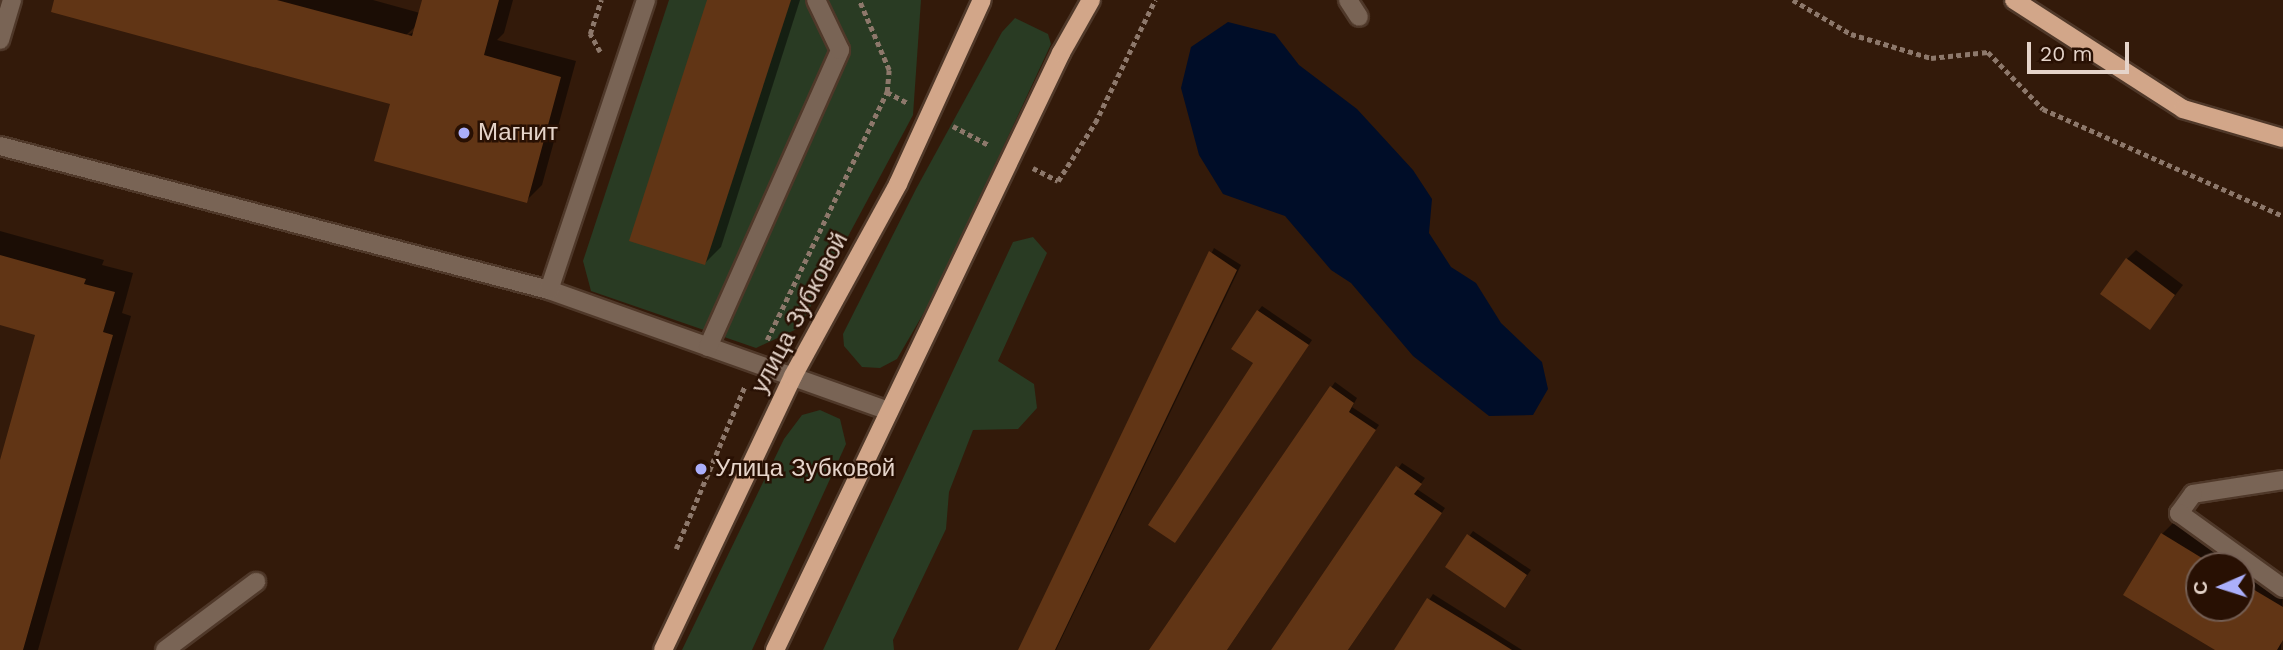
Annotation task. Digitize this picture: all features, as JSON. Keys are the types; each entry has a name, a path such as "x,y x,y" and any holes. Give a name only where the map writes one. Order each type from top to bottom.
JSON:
{"main road":[{"name":"улица Зубковой","path":"663,650 793,376 898,184 982,0"},
{"path":"775,650 1012,157 1091,0"},
{"path":"2014,0 2183,108 2283,138"}],"street":[{"path":"0,40 12,0"},
{"path":"549,290 646,0"},
{"path":"708,347 840,50 816,0"},
{"path":"1348,0 1359,17"},
{"path":"0,146 549,290 889,411"},
{"path":"2283,480 2193,494 2179,513 2283,588"},
{"path":"165,650 256,582"}],"path":[{"path":"601,0 590,34 618,83"},
{"path":"676,549 756,364 887,92 889,70 859,0"},
{"path":"887,92 1058,181 1095,123 1155,0"},
{"path":"1793,0 1851,34 1931,58 1988,52 2043,109 2283,216"}],"green space":[{"path":"669,0 921,0 913,115 799,328 756,348 591,291 583,261"},
{"path":"1015,18 1048,34 1051,44 937,290 897,359 880,368 862,367 844,346 843,334 916,189 1002,32"},
{"path":"1033,237 1047,253 998,361 1034,384 1037,408 1018,429 973,430 949,492 946,529 893,640 894,650 823,650 1013,242"},
{"path":"820,410 840,419 846,444 752,650 682,650 784,439 802,415"}],"water":[{"path":"1228,22 1275,34 1299,65 1357,109 1413,170 1432,199 1429,233 1451,267 1476,283 1501,323 1542,362 1548,389 1533,415 1489,416 1413,356 1351,283 1331,270 1285,216 1223,194 1199,155 1181,88 1191,47"}],"building":[{"path":"54,0 277,0 412,36 422,0 499,0 484,55 561,77 527,203 374,161 390,104 51,12"},
{"path":"707,0 791,0 705,265 629,241"},
{"path":"1209,251 1237,270 1055,650 1018,650"},
{"path":"0,255 86,279 84,284 115,292 103,332 113,335 23,650 0,650 0,460 35,335 0,325"},
{"path":"2126,258 2175,295 2150,330 2100,294"},
{"path":"1257,310 1309,345 1175,543 1148,525 1253,363 1231,349"},
{"path":"1330,386 1354,403 1349,412 1376,430 1227,650 1149,650"},
{"path":"1396,466 1422,484 1414,494 1442,513 1348,650 1271,650"},
{"path":"2161,533 2192,552 2185,552 2185,622 2255,622 2255,590 2283,607 2283,640 2277,650 2215,650 2123,595"},
{"path":"1467,534 1527,575 1505,608 1445,567"},
{"path":"1427,598 1488,635 1512,650 1394,650"}],"place":[{"name":"Магнит","path":"464,133"},
{"name":"Улица Зубковой","path":"701,469"}]}
